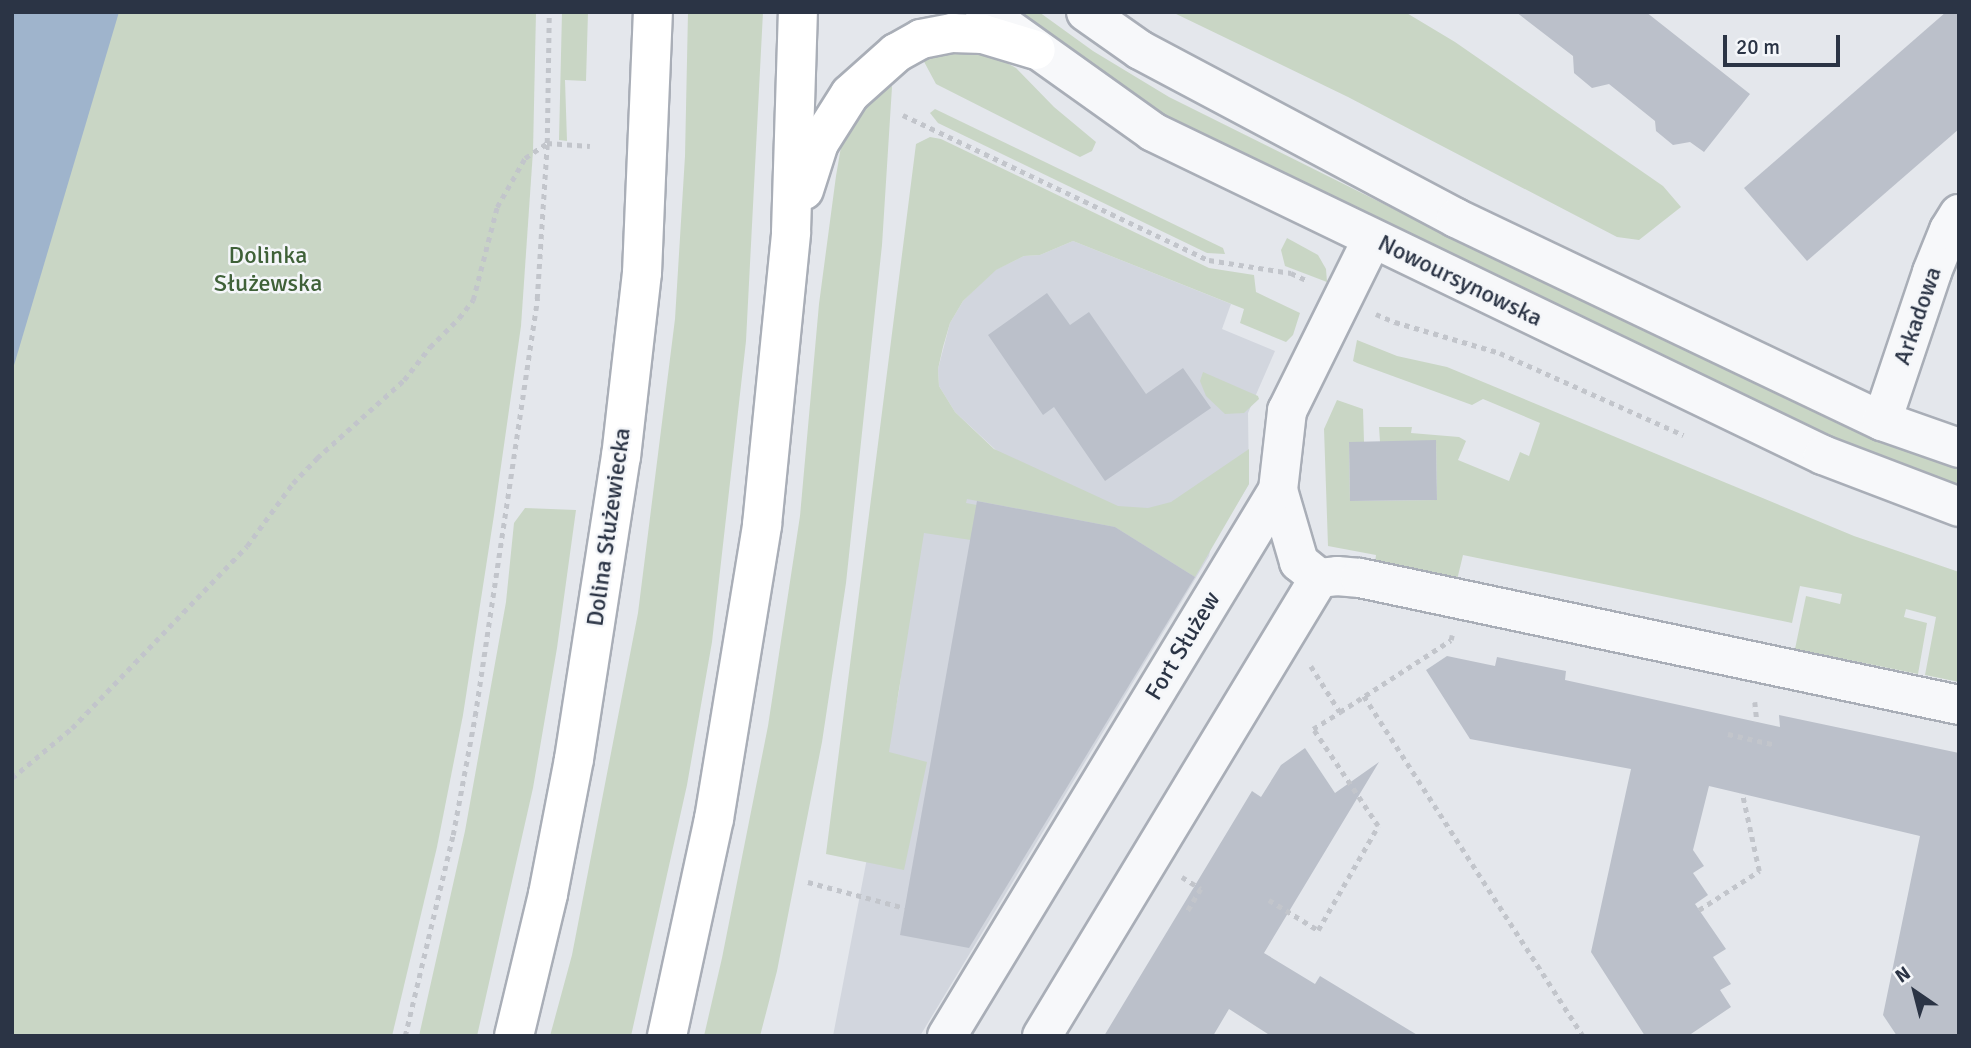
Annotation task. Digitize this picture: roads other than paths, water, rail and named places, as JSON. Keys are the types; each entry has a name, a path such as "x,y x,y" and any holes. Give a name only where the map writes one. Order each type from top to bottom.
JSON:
{"main road":[{"name":"Dolina Służewiecka","path":"514,1036 548,894 574,759 621,457 642,273 653,12"},
{"path":"667,1036 714,819 762,525 791,232 798,12"},
{"path":"791,232 819,143 850,94 896,53 921,39 952,33 983,34 1036,50"}],"street":[{"name":"Nowoursynowska","path":"985,12 1153,132 1823,455 1959,507"},
{"path":"1086,12 1140,50 1456,218 1882,421 1959,448"},
{"name":"Arkadowa","path":"1882,421 1932,272 1949,230 1959,214"},
{"name":"Fort Służew","path":"947,1036 1278,490 1287,411 1372,239"},
{"path":"1278,490 1299,562 1319,578 1338,576 1373,581 1959,705"},
{"path":"1042,1036 1319,578"}],"water":[{"path":"12,12 119,12 12,372"}],"park label":[{"name":"Dolinka Służewska","path":"268,270"}]}
